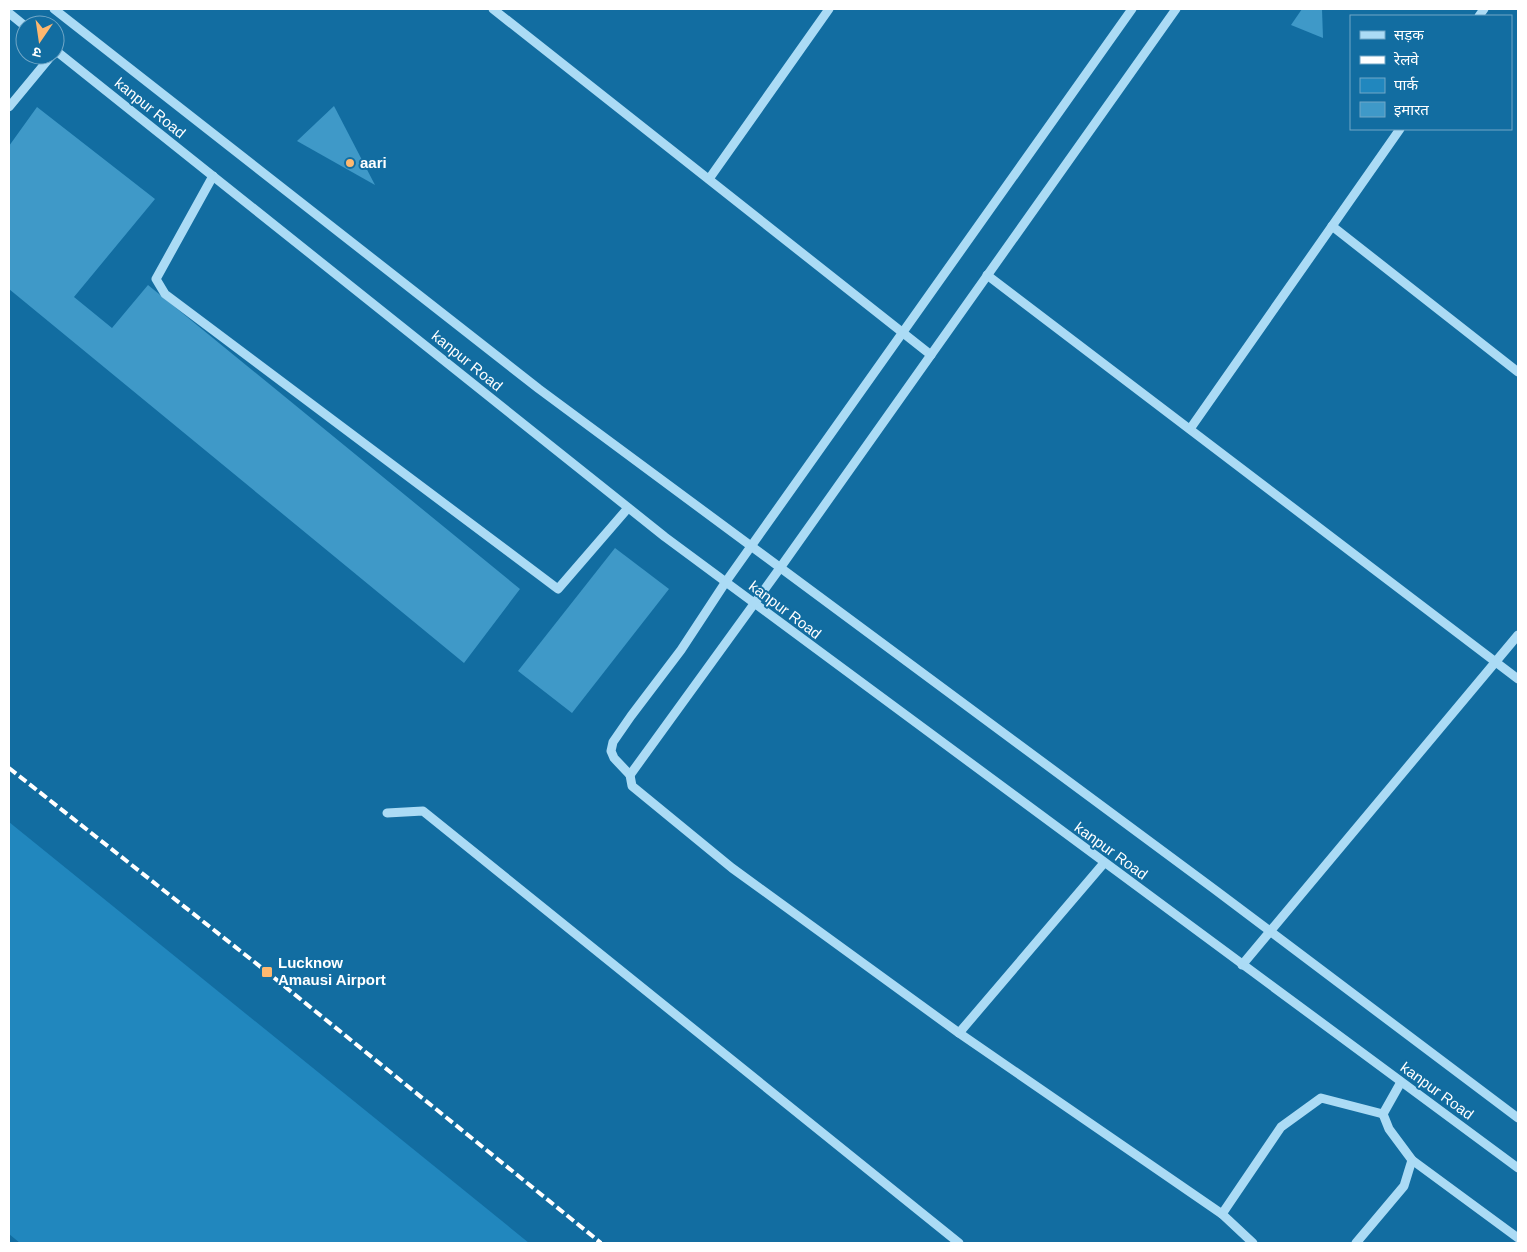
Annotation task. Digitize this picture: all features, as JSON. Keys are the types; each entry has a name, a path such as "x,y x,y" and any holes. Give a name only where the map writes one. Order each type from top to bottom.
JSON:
{"street":[{"path":"54,9 539,389 1270,930 1518,1118"},
{"path":"493,9 931,355"},
{"path":"709,179 829,9"},
{"path":"1132,9 725,583 681,650 631,716 613,742 611,751 614,758 630,775 632,786 732,868 959,1033 1222,1214 1252,1243"},
{"path":"630,775 780,568 1176,9"},
{"name":"kanpur Road","path":"65,61 725,583 1518,1168"},
{"path":"9,107 43,65"},
{"path":"1190,429 1399,130"},
{"path":"213,176 156,279 165,294 558,589 628,508"},
{"path":"1332,226 1518,372"},
{"path":"987,275 1518,680"},
{"path":"1242,965 1518,635"},
{"path":"387,813 423,811 959,1243"},
{"path":"959,1033 1104,863"},
{"path":"1383,1114 1401,1082"},
{"path":"1222,1214 1282,1127 1321,1098 1383,1114"},
{"path":"1383,1114 1389,1129 1412,1160 1518,1238"},
{"path":"1356,1243 1404,1186 1412,1160"}],"green space":[{"path":"9,822 529,1243 20,1243 9,1234"}],"building":[{"path":"1302,9 1322,9 1323,38 1291,25"},
{"name":"aari","path":"334,106 375,185 297,141"},
{"path":"37,107 155,199 74,297 112,328 148,285 520,589 464,663 9,289 9,146"},
{"path":"615,548 669,589 572,713 518,671"}],"railway":[{"path":"9,768 267,972 601,1243"}],"place":[{"name":"aari","path":"350,163"},
{"name":"Lucknow Amausi Airport","path":"267,972"}]}
